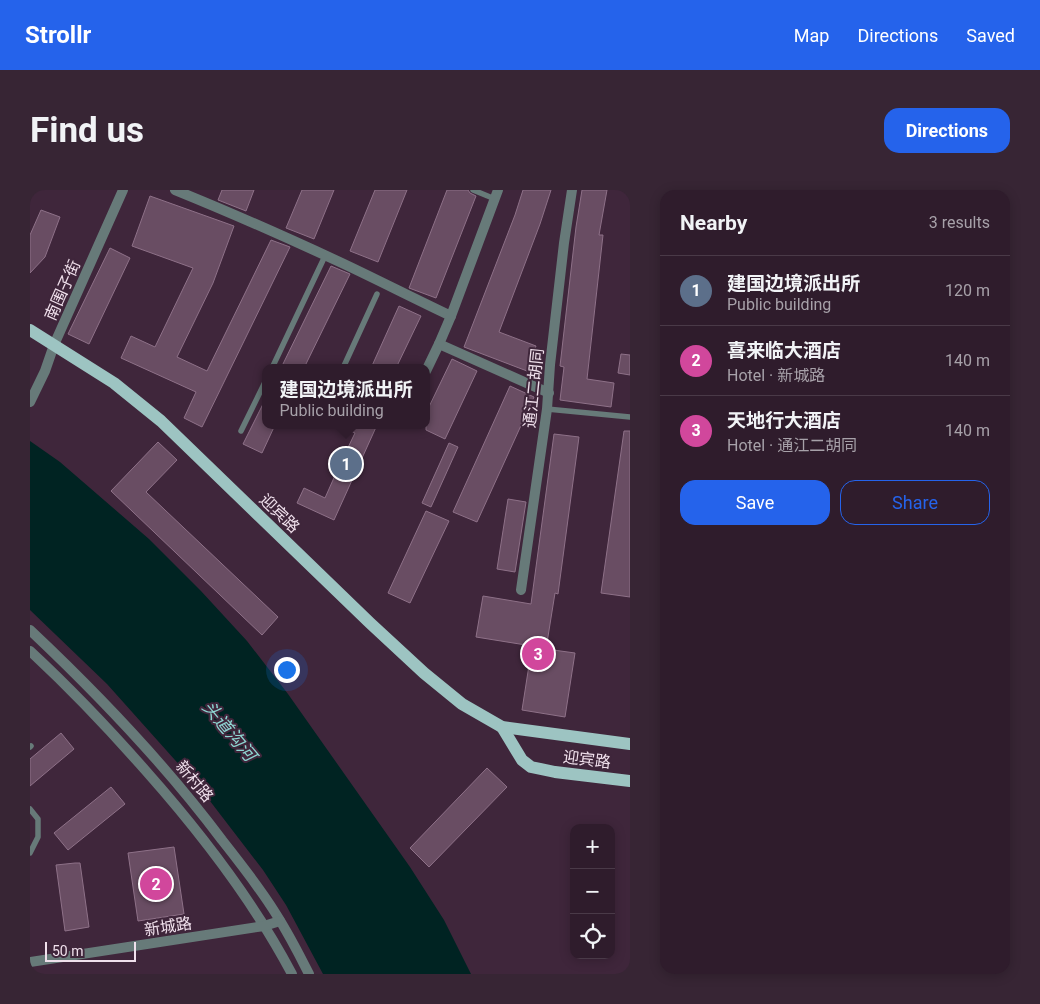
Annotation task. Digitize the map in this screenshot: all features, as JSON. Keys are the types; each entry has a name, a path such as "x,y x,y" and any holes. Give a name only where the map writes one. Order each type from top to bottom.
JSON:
{"main road":[{"name":"迎宾路","path":"30,330 114,383 161,422 370,623 424,673 462,704 502,727 630,744"},
{"name":"迎宾路","path":"502,727 522,760 531,767 555,772 630,781"}],"street":[{"name":"南围子街","path":"30,402 123,190"},
{"path":"175,190 264,228 451,316"},
{"name":"通江二胡同","path":"521,590 547,409 551,355 572,190"},
{"path":"429,364 451,316 496,194"},
{"path":"439,344 549,393"},
{"name":"新村路","path":"30,630 104,703 201,812 248,873 292,940 309,974"},
{"name":"新村路","path":"30,651 128,750 181,811 258,915 292,974"},
{"name":"新城路","path":"30,962 264,926 280,921"}],"lane":[{"path":"473,190 496,194"},
{"path":"274,364 325,256"},
{"path":"345,364 377,294"},
{"path":"241,431 262,388"},
{"path":"547,409 630,417"},
{"path":"30,809 38,819 38,837 30,854"}],"water":[{"name":"头道沟河","path":"30,441 60,462 149,539 247,641 288,694 410,867 444,920 471,974 323,974 286,905 263,870 200,788 107,684 30,610"}],"building":[{"path":"222,190 254,190 246,211 218,200"},
{"path":"302,190 334,190 314,239 286,228"},
{"path":"375,190 407,190 378,262 350,251"},
{"path":"447,190 468,190 476,196 436,298 409,288"},
{"path":"523,190 551,190 499,332 536,346 527,371 464,347"},
{"path":"582,190 607,190 599,235 603,235 587,379 614,383 611,407 560,400 564,367 560,366"},
{"path":"150,196 234,226 213,283 177,357 207,371 271,240 290,247 202,427 184,418 196,392 121,358 131,336 155,347 193,268 132,246"},
{"path":"41,210 60,217 45,257 30,273 30,235"},
{"path":"110,248 130,258 89,344 68,334"},
{"path":"331,266 350,274 306,364 283,364"},
{"path":"399,306 421,316 398,364 373,364"},
{"path":"621,354 630,355 630,375 618,373"},
{"path":"452,359 477,371 445,439 426,430 430,429 430,405"},
{"path":"510,386 534,397 477,522 453,512"},
{"path":"262,406 262,429 273,429 262,453 243,444"},
{"path":"346,429 375,429 334,520 297,503 304,488 325,498 337,471 330,469 336,457 342,460 355,433"},
{"path":"624,431 630,431 630,597 601,593"},
{"path":"554,434 579,437 558,594 555,593 546,649 575,653 565,717 522,710 532,646 476,637 483,596 531,604"},
{"path":"158,442 177,460 146,492 278,617 262,635 111,491"},
{"path":"449,443 458,447 431,507 422,503"},
{"path":"508,499 526,502 515,572 497,569"},
{"path":"426,511 449,521 410,603 388,593"},
{"path":"61,733 74,749 30,786 30,759"},
{"path":"487,768 507,787 429,867 410,848"},
{"path":"111,787 125,804 68,850 54,833"},
{"path":"174,847 184,914 138,921 128,853"},
{"path":"80,863 89,927 65,931 56,865"}],"place":[{"name":"建国边境派出所","path":"346,464"},
{"name":"天地行大酒店","path":"538,654"},
{"name":"喜来临大酒店","path":"156,884"}]}
